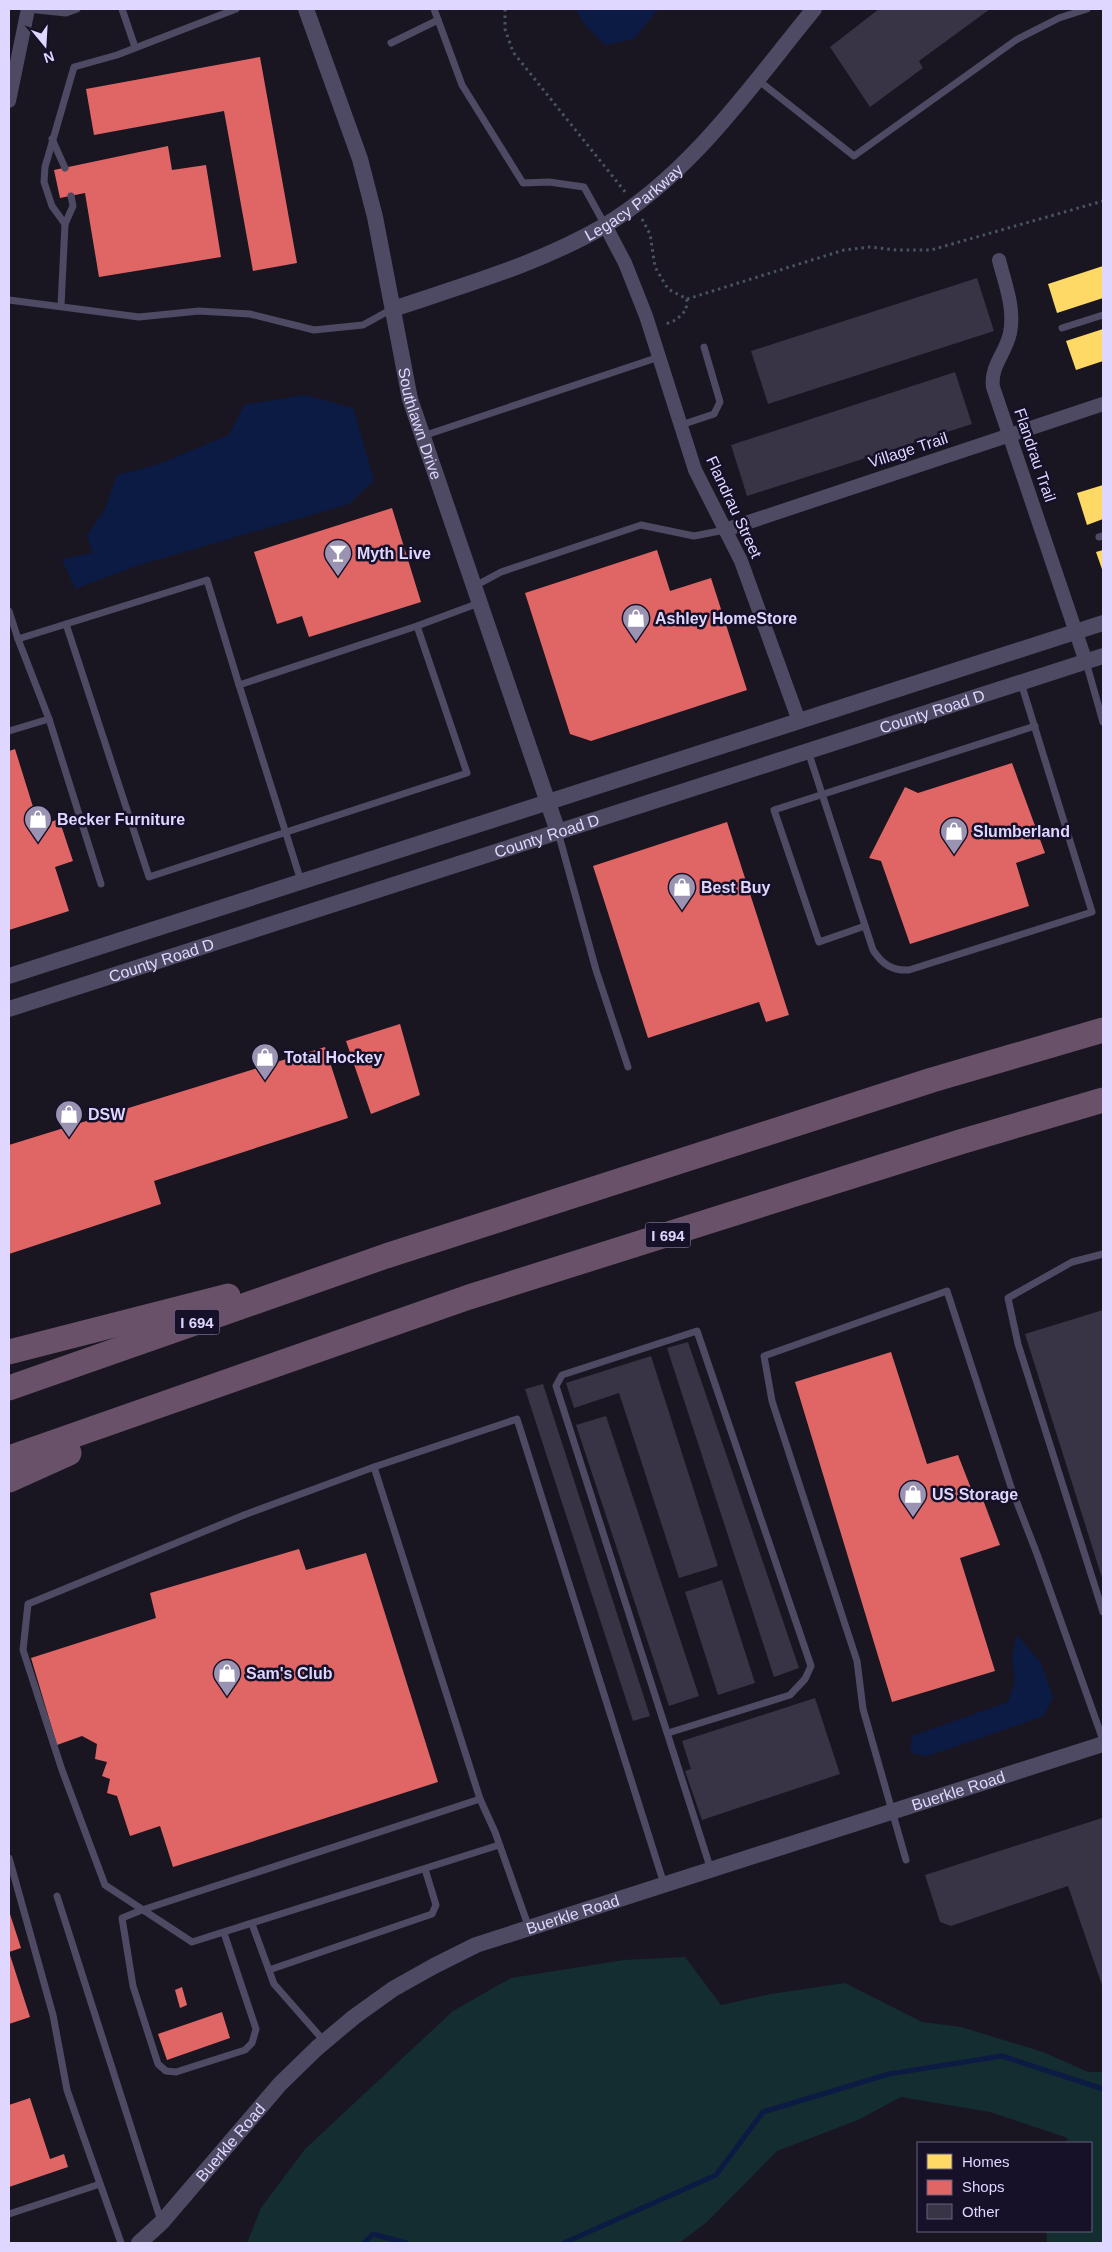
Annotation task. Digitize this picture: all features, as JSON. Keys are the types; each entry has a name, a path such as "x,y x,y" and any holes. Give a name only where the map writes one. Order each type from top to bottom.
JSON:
{"highway":[{"name":"I 694","path":"9,1388 386,1256 932,1080 1103,1030"},
{"name":"I 694","path":"9,1458 469,1297 951,1145 1103,1100"},
{"path":"9,1352 386,1256"},
{"path":"9,1480 236,1379"}],"street":[{"path":"9,100 28,9"},
{"name":"Southlawn Drive","path":"306,9 360,159 375,217 407,383 423,436 558,832"},
{"name":"Legacy Parkway","path":"393,309 540,257 605,225 635,205 690,158 814,9"},
{"name":"Flandrau Street","path":"605,225 625,263 650,329 695,470 741,561 799,720"},
{"name":"Flandrau Trail","path":"999,260 1013,312 1009,336 994,368 992,382 1086,662"},
{"name":"Village Trail","path":"725,530 1103,404"},
{"name":"County Road D","path":"9,976 548,800 1103,623"},
{"name":"County Road D","path":"9,1010 1103,656"},
{"name":"Buerkle Road","path":"139,2243 162,2222 275,2089 324,2042 354,2017 393,1989 434,1966 476,1945 1103,1742"}],"lane":[{"path":"28,9 66,12 77,9"},
{"path":"122,9 135,47"},
{"path":"64,224 52,206 44,182 45,167 52,139 74,67 135,47 236,9"},
{"path":"757,79 854,156 1016,40 1058,18 1087,9"},
{"path":"434,10 462,85 523,183 549,182 584,187 605,225"},
{"path":"391,43 438,20"},
{"path":"52,139 65,168"},
{"path":"60,306 64,224 73,206 71,196"},
{"path":"9,300 139,317 199,311 250,314 314,330 363,325 393,309"},
{"path":"1062,328 1103,315"},
{"path":"681,425 714,414 720,402 704,346"},
{"path":"423,436 659,357"},
{"path":"475,586 501,572 641,525 694,536 725,530"},
{"path":"18,639 206,580 301,881"},
{"path":"239,685 417,626 481,602"},
{"path":"9,610 18,639 49,719 101,884"},
{"path":"66,624 149,877 467,773 417,626"},
{"path":"1086,662 1103,718"},
{"path":"808,751 872,950 880,961 898,970 909,970 1092,912 1021,683"},
{"path":"9,732 49,719"},
{"path":"865,926 819,942 774,810 1035,726"},
{"path":"558,832 596,970 628,1067"},
{"path":"1103,1254 1072,1262 1008,1298 1018,1344 1103,1612"},
{"path":"906,1860 863,1709 857,1661 772,1401 764,1356 947,1292 1011,1487 1037,1554 1103,1742"},
{"path":"668,1733 790,1694 805,1679 811,1666 697,1331 562,1375 556,1386 711,1870"},
{"path":"499,1845 192,1942 105,1885 62,1770 23,1650 28,1604 244,1515 374,1467 517,1420 664,1884"},
{"path":"374,1467 480,1799 530,1928"},
{"path":"224,1933 256,2029 252,2043 244,2050 176,2072 166,2071 158,2064 133,1986 122,1918 480,1799"},
{"path":"9,1858 53,2016 67,2090 121,2243"},
{"path":"269,1970 432,1914 436,1905 425,1869"},
{"path":"57,1896 162,2222"},
{"path":"252,1924 274,1984 324,2042"},
{"path":"9,2214 100,2184"}],"path":[{"path":"505,9 505,29 513,52 635,205 650,234 655,267 668,289 687,299 844,250 870,247 896,250 931,250 1103,202"},
{"path":"650,329 676,320 686,310 687,299"}],"green space":[{"path":"685,1957 721,2005 771,1994 845,1983 922,2022 961,2027 1043,2052 1088,2072 1103,2072 1103,2243 1047,2243 1046,2232 1092,2232 1092,2142 1066,2142 1068,2138 990,2112 901,2097 858,2120 777,2151 707,2222 679,2243 247,2243 261,2208 305,2149 453,2011 511,1978 624,1960"}],"water":[{"path":"576,9 658,9 634,39 605,45 585,25"},
{"path":"305,395 353,408 374,480 349,504 136,566 75,589 62,559 93,553 87,535 104,511 117,475 156,465 229,435 244,405"},
{"path":"1017,1635 1041,1663 1053,1697 1044,1716 928,1756 910,1753 912,1736 1008,1702 1015,1682 1012,1657"}],"building: Homes":[{"path":"1103,266 1103,298 1057,313 1048,284"},
{"path":"1103,329 1103,361 1076,370 1066,341"},
{"path":"1103,485 1103,519 1087,525 1077,493"},
{"path":"1103,550 1103,572 1096,552"}],"building: Shops":[{"path":"260,57 297,263 253,271 224,111 94,135 86,89"},
{"path":"168,146 172,170 206,165 221,257 99,277 85,193 60,198 54,170"},
{"name":"Myth Live","path":"392,508 421,602 309,637 302,616 277,624 254,552"},
{"name":"Ashley HomeStore","path":"657,550 670,591 711,578 747,690 591,741 570,734 525,593"},
{"name":"Becker Furniture","path":"15,749 39,826 59,819 73,861 55,867 69,911 9,930 9,751"},
{"name":"Slumberland","path":"1012,763 1045,853 1016,863 1029,906 910,944 881,861 869,858 905,787 918,793"},
{"name":"Best Buy","path":"727,822 789,1015 766,1022 759,1002 648,1038 593,866"},
{"path":"400,1024 420,1095 371,1114 346,1041"},
{"path":"325,1047 348,1118 154,1181 161,1204 9,1254 9,1145"},
{"name":"US Storage","path":"891,1352 927,1464 958,1455 972,1491 979,1489 1000,1545 960,1558 995,1671 892,1702 795,1382"},
{"name":"Sam's Club","path":"299,1549 306,1570 366,1553 438,1782 173,1867 160,1826 130,1836 117,1796 107,1793 110,1779 102,1776 107,1762 95,1759 97,1744 82,1736 57,1745 31,1658 156,1618 150,1593"},
{"path":"9,1911 21,1948 9,1952"},
{"path":"9,1952 30,2017 9,2024"},
{"path":"182,1987 187,2005 180,2008 175,1990"},
{"path":"222,2012 230,2038 167,2060 158,2034"},
{"path":"30,2098 50,2159 64,2154 68,2167 9,2187 9,2105"}],"building: Other":[{"path":"879,9 990,9 919,61 923,68 870,107 830,47"},
{"path":"977,278 994,331 768,404 751,351"},
{"path":"955,372 972,424 747,496 731,445"},
{"path":"1103,1310 1103,1581 1025,1334"},
{"path":"688,1342 799,1668 774,1677 667,1348"},
{"path":"651,1356 718,1566 679,1578 619,1393 574,1408 566,1383"},
{"path":"543,1384 650,1716 633,1721 525,1389"},
{"path":"606,1416 699,1696 669,1706 576,1425"},
{"path":"722,1580 755,1683 718,1695 685,1592"},
{"path":"815,1698 840,1774 702,1820 685,1771 691,1769 682,1741"},
{"path":"1102,1818 1103,1988 1068,1886 951,1926 940,1922 925,1875"}],"waterway":[{"path":"564,2243 716,2175 763,2112 889,2074 1002,2056 1103,2089"},
{"path":"364,2243 373,2234 406,2243"}],"place":[{"name":"Myth Live","path":"338,577"},
{"name":"Ashley HomeStore","path":"636,642"},
{"name":"Becker Furniture","path":"38,843"},
{"name":"Slumberland","path":"954,855"},
{"name":"Best Buy","path":"682,911"},
{"name":"Total Hockey","path":"265,1081"},
{"name":"DSW","path":"69,1138"},
{"name":"US Storage","path":"913,1518"},
{"name":"Sam's Club","path":"227,1697"}]}
